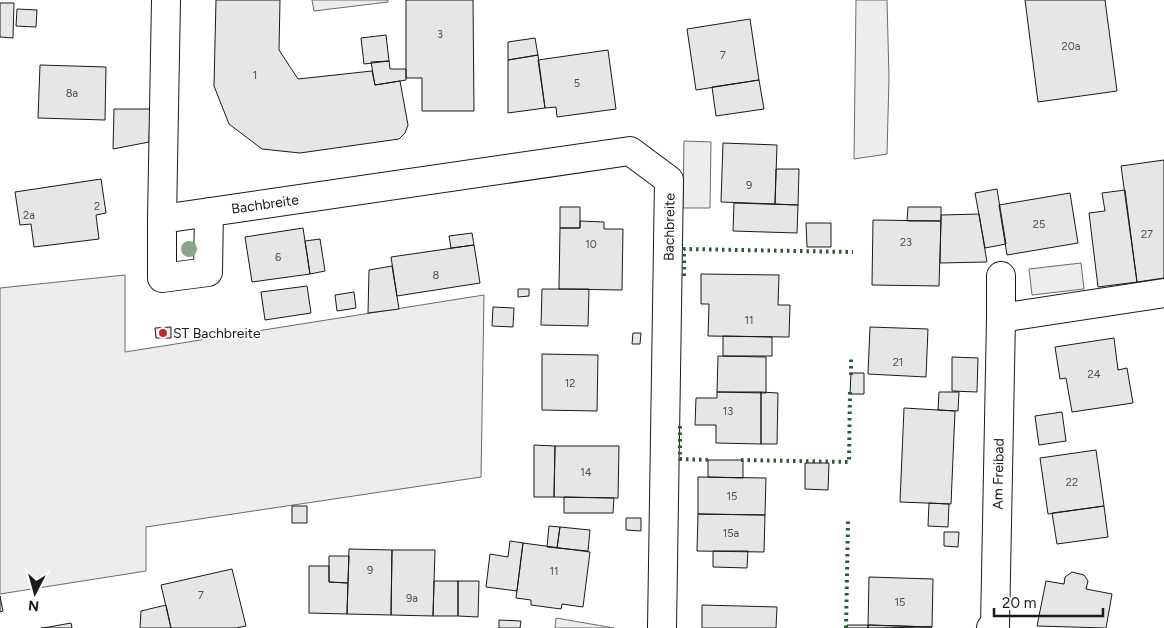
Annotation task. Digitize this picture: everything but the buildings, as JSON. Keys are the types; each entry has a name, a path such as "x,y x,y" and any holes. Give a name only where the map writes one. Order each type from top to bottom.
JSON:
{"street":[{"path":"166,0 162,278 208,272 209,212"},
{"name":"Bachbreite","path":"162,219 630,151 669,180 662,628"},
{"name":"Am Freibad","path":"991,628 995,626 1001,276"},
{"path":"1001,318 1164,293"}],"shaded area":[{"path":"312,0 388,0 388,2 314,11"},
{"path":"856,0 887,0 889,78 887,154 854,159"},
{"path":"684,141 711,142 710,208 683,208"},
{"path":"1081,263 1084,289 1032,295 1029,269"},
{"path":"125,275 125,352 484,295 481,477 146,527 146,571 0,594 0,288"},
{"path":"556,618 614,628 555,628"}],"hedge":[{"path":"684,276 684,249 853,252"},
{"path":"851,359 851,375"},
{"path":"741,460 849,462 850,392"},
{"path":"680,426 680,459 712,460"},
{"path":"846,628 848,521"}],"place":[{"name":"ST Bachbreite","path":"163,333"}]}
